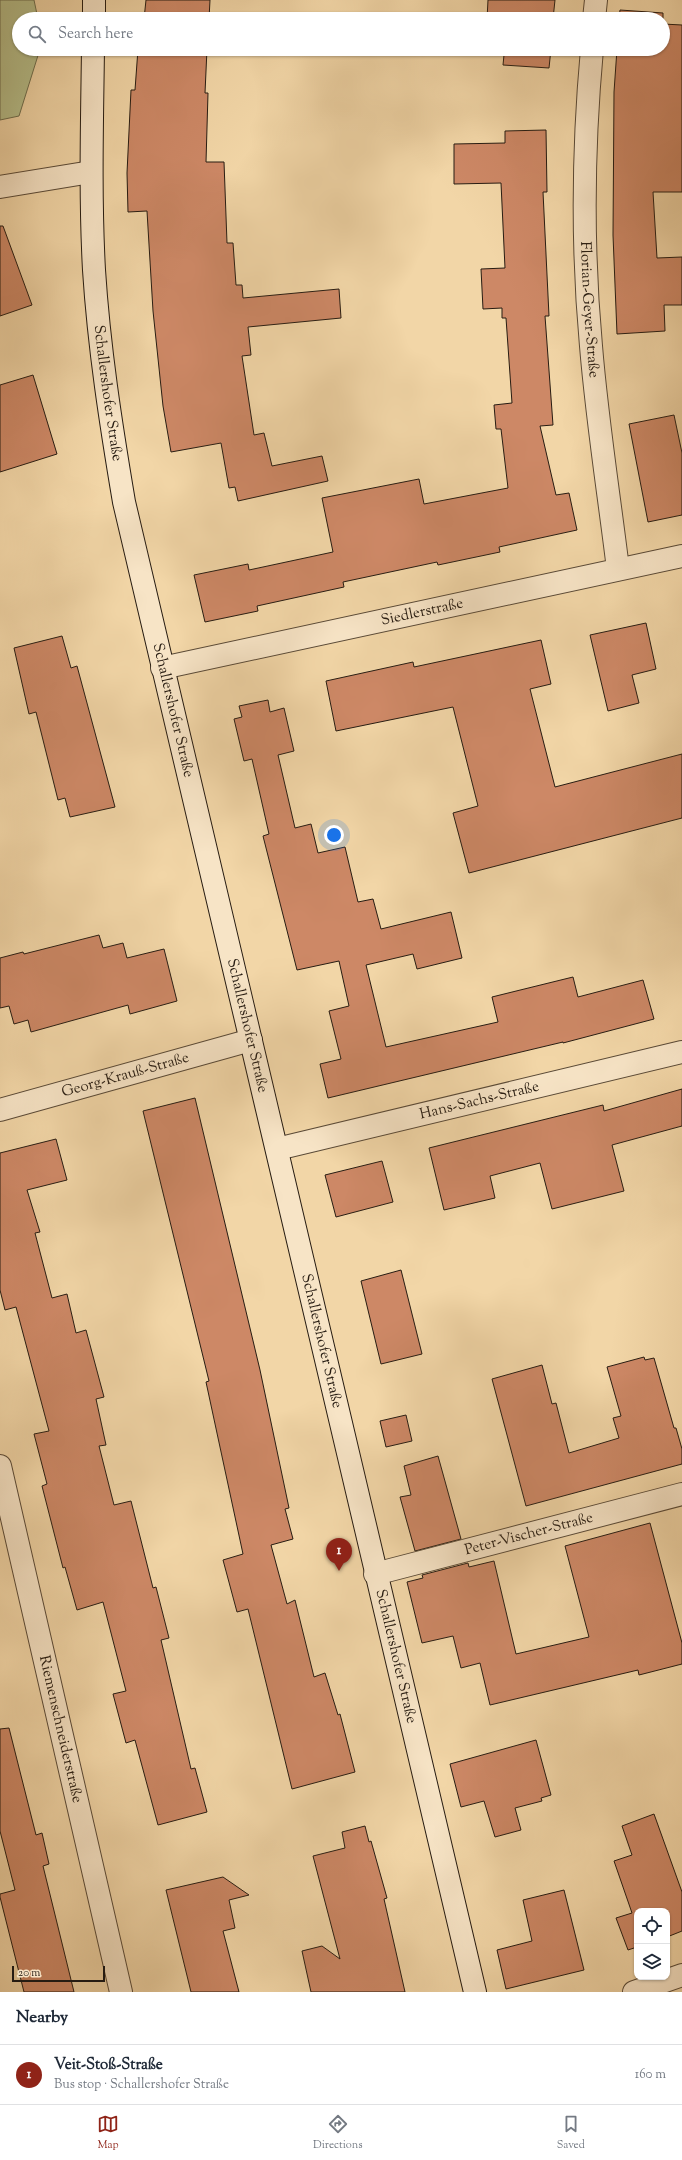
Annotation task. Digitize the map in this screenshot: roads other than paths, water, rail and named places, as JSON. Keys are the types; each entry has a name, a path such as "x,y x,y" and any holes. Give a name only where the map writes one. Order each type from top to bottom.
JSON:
{"street":[{"path":"94,0 94,12"},
{"path":"595,12 596,0"},
{"name":"Schallershofer Straße","path":"93,56 91,172 94,271 108,405 124,502 162,668 277,1149 375,1574 475,1992"},
{"name":"Florian-Geyer-Straße","path":"591,56 588,88 584,198 590,338 618,569"},
{"path":"0,187 91,172"},
{"name":"Siedlerstraße","path":"162,668 682,556"},
{"name":"Georg-Krauß-Straße","path":"0,1110 251,1040"},
{"name":"Hans-Sachs-Straße","path":"277,1149 682,1052"},
{"name":"Riemenschneiderstraße","path":"0,1466 121,1992"},
{"name":"Peter-Vischer-Straße","path":"375,1574 682,1494"},
{"path":"634,1992 682,1975"}],"place":[{"name":"Veit-Stoß-Straße","path":"339,1571"}]}
